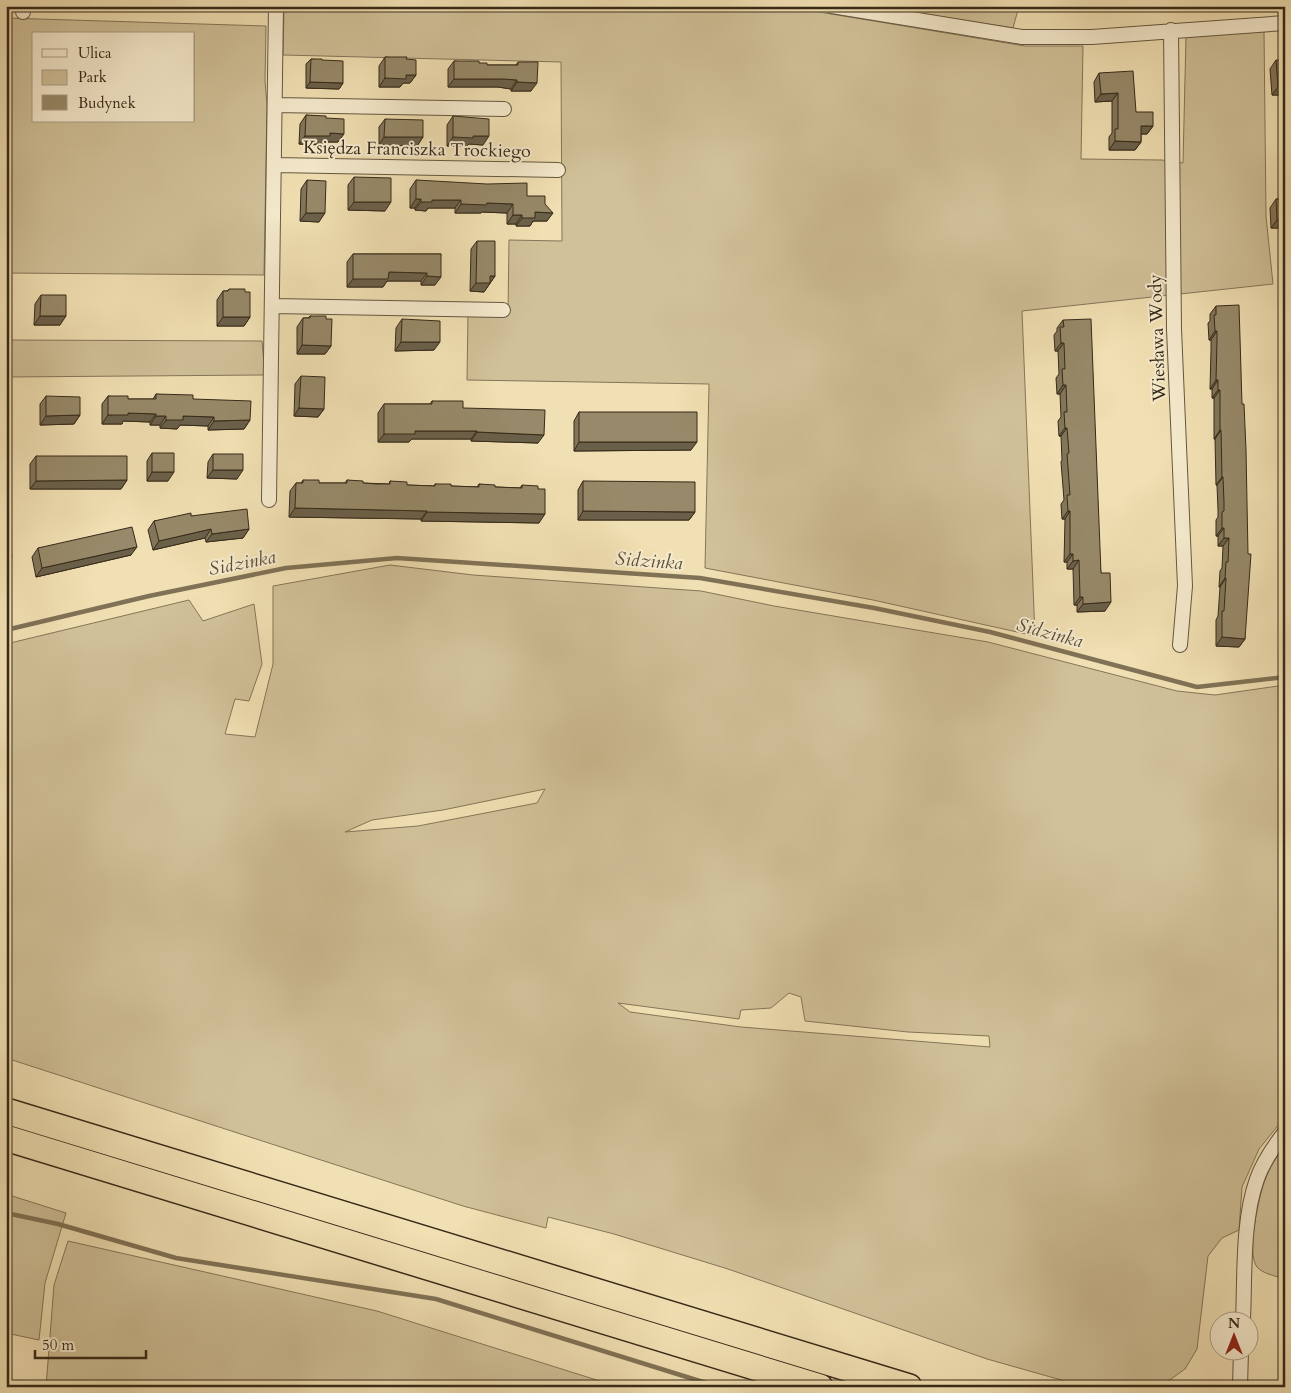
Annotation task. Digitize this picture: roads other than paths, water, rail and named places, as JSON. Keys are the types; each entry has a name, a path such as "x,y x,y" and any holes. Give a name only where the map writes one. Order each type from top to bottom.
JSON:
{"highway":[{"path":"6,1111 909,1387"},
{"path":"6,1138 820,1387"}],"street":[{"path":"269,500 276,6"},
{"path":"832,6 1022,37 1092,37 1285,23"},
{"name":"Wiesława Wody","path":"1171,30 1174,320 1185,586 1180,645"},
{"path":"276,105 504,109"},
{"name":"Księdza Franciszka Trockiego","path":"275,165 558,170"},
{"path":"273,306 503,310"},
{"path":"1244,1310 1251,1198 1258,1177 1276,1144 1285,1132"},
{"path":"1240,1387 1241,1360"}],"waterway":[{"name":"Sidzinka","path":"6,630 149,596 286,568 397,558 700,578 874,608 990,632 1197,687 1285,677"},
{"path":"6,1213 58,1224 176,1258 436,1299 719,1387"}]}
